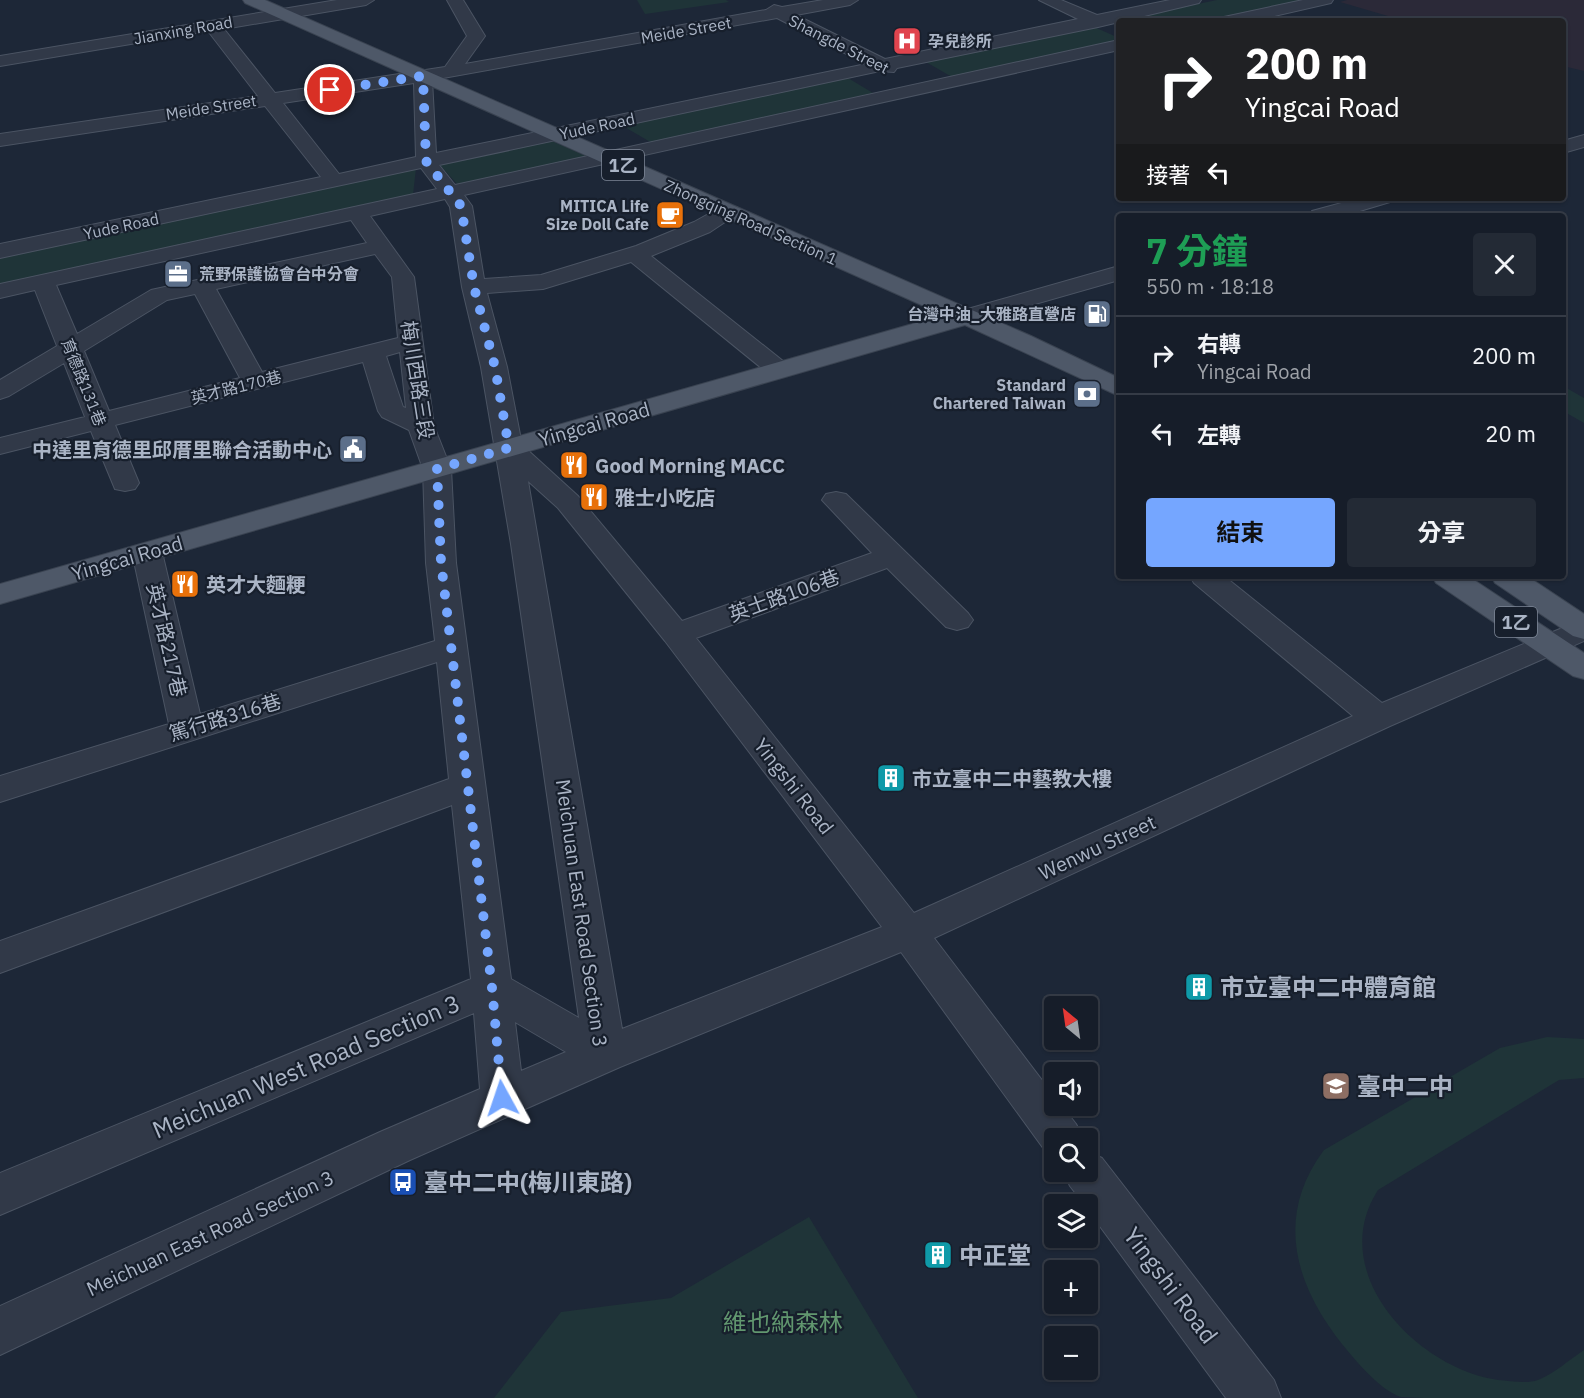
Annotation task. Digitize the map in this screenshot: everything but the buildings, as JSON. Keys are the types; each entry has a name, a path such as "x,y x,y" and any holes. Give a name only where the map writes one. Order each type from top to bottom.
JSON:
{"main road":[{"name":"Zhongqing Road Section 1","path":"251,0 287,7 423,76 1116,387"},
{"name":"Zhongqing Road Section 1","path":"313,9 451,72 995,308 1116,364"},
{"name":"Yingcai Road","path":"0,594 965,317"},
{"name":"1乙","path":"1451,579 1584,668"},
{"name":"1乙","path":"1510,579 1584,629"}],"street":[{"name":"Jianxing Road","path":"0,61 212,26 287,7 313,9 366,0"},
{"path":"451,72 476,36 465,13 455,0"},
{"name":"Shangde Street","path":"753,0 925,87"},
{"name":"Meide Street","path":"0,140 451,72 850,0"},
{"path":"1047,0 1116,30"},
{"name":"Yude Road","path":"0,251 1193,0"},
{"path":"1244,18 1325,0"},
{"path":"212,26 334,181"},
{"name":"Yude Road","path":"0,291 1116,46"},
{"path":"423,76 426,161"},
{"path":"1566,146 1584,141"},
{"name":"Meichuan East Road Section 3","path":"0,1331 502,1098 605,1054 495,367 474,287 461,206 426,161"},
{"path":"1330,213 1372,201"},
{"path":"474,287 543,282 635,254 702,227 729,212"},
{"name":"梅川西路三段","path":"357,213 403,277 421,426 437,469 441,562 492,988 502,1098"},
{"path":"0,391 159,295 382,246"},
{"path":"635,254 779,370"},
{"name":"Yingcai Road","path":"965,317 1116,274"},
{"name":"育德路131巷","path":"43,282 124,483"},
{"path":"202,285 255,382"},
{"name":"英才路170巷","path":"0,446 411,342"},
{"path":"373,352 391,411 421,426"},
{"name":"Yingshi Road","path":"509,448 568,502 676,634 908,933 1054,1128"},
{"path":"836,500 957,620"},
{"name":"英才路217巷","path":"147,552 187,729"},
{"name":"英士路106巷","path":"676,634 892,556"},
{"path":"1208,579 1378,718"},
{"name":"Wenwu Street","path":"605,1054 908,933 1378,718 1584,629"},
{"name":"篤行路316巷","path":"0,789 451,647"},
{"path":"0,957 468,786"},
{"path":"492,988 605,1054"},
{"name":"Meichuan West Road Section 3","path":"0,1194 492,988"},
{"name":"Yingshi Road","path":"1094,1182 1256,1398"}],"shaded area":[{"path":"1347,0 1584,0 1584,71 1566,67 1566,18 1395,18 1340,2"}],"green space":[{"path":"637,0 726,0 729,2 645,14"},
{"path":"1217,0 1304,0 1221,18 1130,18"},
{"path":"1092,26 1116,37 1116,42 952,77 926,62"},
{"path":"848,78 873,93 652,143 623,126"},
{"path":"550,140 588,157 458,185 439,164"},
{"path":"416,168 413,195 0,287 0,255"},
{"path":"1566,388 1584,398 1584,423 1566,413"},
{"path":"1547,1037 1584,1039 1584,1078 1559,1080 1378,1190 1365,1221 1363,1253 1371,1283 1387,1311 1410,1336 1437,1357 1467,1372 1498,1380 1529,1382 1550,1374 1584,1350 1584,1398 1401,1397 1381,1385 1352,1356 1317,1308 1305,1282 1298,1256 1295,1230 1298,1203 1308,1177 1324,1150 1500,1048"},
{"name":"維也納森林","path":"809,1217 918,1398 494,1398 561,1312 671,1298"}],"place":[{"name":"孕兒診所","path":"907,41"},
{"name":"MITICA Life Size Doll Cafe","path":"670,215"},
{"name":"荒野保護協會台中分會","path":"178,274"},
{"name":"台灣中油_大雅路直營店","path":"1097,314"},
{"name":"Standard Chartered Taiwan","path":"1087,394"},
{"name":"中達里育德里邱厝里聯合活動中心","path":"353,449"},
{"name":"Good Morning MACC","path":"574,465"},
{"name":"雅士小吃店","path":"594,497"},
{"name":"英才大麵粳","path":"185,584"},
{"name":"市立臺中二中藝教大樓","path":"891,778"},
{"name":"市立臺中二中體育館","path":"1199,987"},
{"name":"臺中二中","path":"1336,1086"},
{"name":"臺中二中(梅川東路)","path":"403,1182"},
{"name":"中正堂","path":"938,1255"}],"route":[{"path":"330,90 423,76 426,161 461,206 474,287 495,367 509,448 437,469 441,562 492,988 502,1098"}]}
